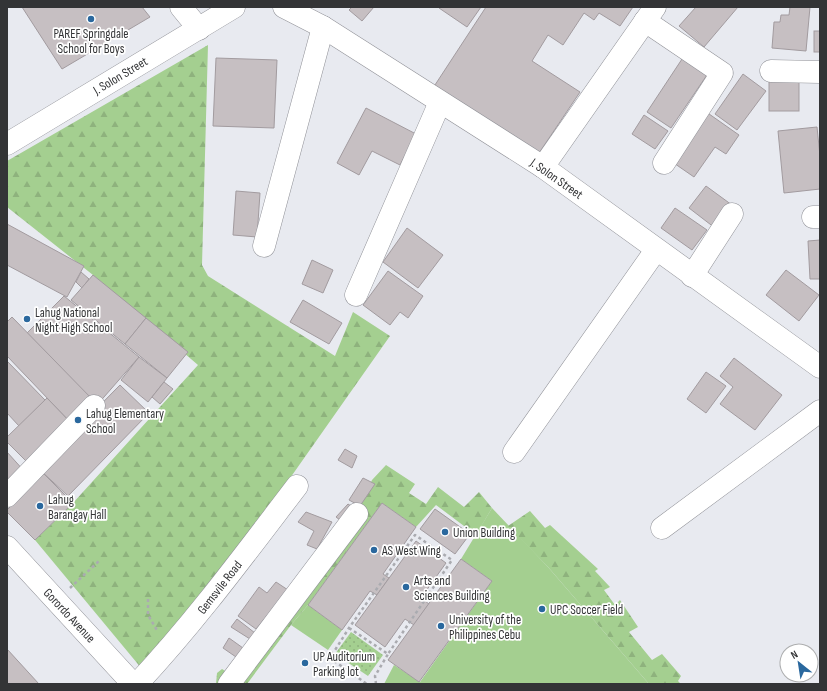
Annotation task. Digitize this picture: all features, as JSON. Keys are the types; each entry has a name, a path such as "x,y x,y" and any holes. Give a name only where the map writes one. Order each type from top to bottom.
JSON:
{"street":[{"path":"181,7 199,29"},
{"name":"J. Solon Street","path":"10,137 199,29 234,7"},
{"name":"J. Solon Street","path":"284,7 323,27 543,167 820,367"},
{"path":"543,167 650,14 722,73 664,163"},
{"path":"264,246 323,27"},
{"path":"771,72 820,72"},
{"path":"356,295 440,102"},
{"path":"692,276 732,214"},
{"path":"514,452 656,250"},
{"path":"7,496 94,406"},
{"path":"662,528 820,411"},
{"name":"Gemsvile Road","path":"137,684 169,650 296,486"},
{"path":"229,684 358,514"},
{"name":"Gorordo Avenue","path":"7,546 133,684"}],"path":[{"path":"367,684 330,658 349,628 415,534 452,560 388,654 375,676 376,684"},
{"path":"57,601 99,560"},
{"path":"148,599 148,615 169,650"},
{"path":"349,628 388,654"}],"green space":[{"path":"208,45 202,265 208,276 335,356 353,312 390,336 288,481 142,669 35,540 73,503 198,365 93,275 7,207 7,161"},
{"path":"386,465 415,484 409,493 426,504 438,487 464,507 479,492 492,508 476,535 436,505 416,527 382,503 308,605 291,625 247,684 216,684 217,673 222,669 232,675 360,506 372,480"},
{"name":"UPC Soccer Field","path":"492,508 548,567 649,684 384,684 394,665 420,682 492,581 461,559"},
{"path":"530,511 545,528 550,525 598,569 595,571 610,587 604,590 615,605 620,600 638,627 629,632 652,660 662,654 681,676 678,681 681,684 649,684 548,567 508,526"},
{"path":"308,605 342,630 328,650 291,625"},
{"path":"351,632 383,655 368,676 335,654"}],"building":[{"path":"22,7 142,7 150,17 62,69"},
{"path":"352,7 374,7 362,21 349,10"},
{"path":"481,7 467,27 439,8"},
{"path":"486,7 633,7 620,26 599,13 594,20 584,13 563,45 548,35 532,61 580,92 537,156 433,88"},
{"path":"696,7 738,7 704,47 679,26"},
{"path":"790,7 810,7 806,51 772,48 774,22 780,22 781,15 789,15"},
{"path":"814,31 820,31 820,52 814,52"},
{"path":"686,53 711,69 671,128 647,112"},
{"path":"216,58 277,60 274,128 213,126"},
{"path":"743,74 766,91 737,130 715,114"},
{"path":"769,77 799,77 799,111 769,111"},
{"path":"366,108 416,134 400,165 372,151 359,175 337,163"},
{"path":"702,109 739,135 726,154 715,147 694,177 668,159"},
{"path":"644,115 668,131 655,149 632,134"},
{"path":"817,127 820,156 820,189 784,193 778,131"},
{"path":"706,186 732,205 715,228 689,208"},
{"path":"236,191 260,193 257,237 233,235"},
{"path":"675,208 707,230 692,250 661,228"},
{"path":"7,224 84,266 67,297 7,265"},
{"path":"407,228 443,255 418,288 383,262"},
{"path":"820,240 820,279 810,279 808,241"},
{"path":"312,260 333,270 323,293 302,284"},
{"path":"786,270 819,295 799,321 766,295"},
{"path":"388,271 423,296 408,318 400,312 390,325 363,305"},
{"path":"81,272 89,279 82,288 76,282"},
{"path":"93,275 146,318 125,344 71,300"},
{"path":"64,296 139,357 97,405 27,333"},
{"path":"303,300 342,323 329,344 290,322"},
{"path":"12,317 94,401 71,423 7,356 7,322"},
{"path":"146,318 188,352 167,378 125,344"},
{"path":"139,357 167,378 148,402 121,380"},
{"path":"734,358 782,395 755,430 720,404 733,387 720,376"},
{"path":"7,361 45,400 19,426 7,413"},
{"path":"706,372 726,386 706,413 687,399"},
{"path":"164,382 173,389 160,404 152,397"},
{"path":"120,385 149,413 68,496 38,468"},
{"path":"47,398 71,423 29,464 7,442 7,437"},
{"path":"345,449 357,456 352,468 338,460"},
{"path":"7,452 25,472 7,489"},
{"name":"Lahug Barangay Hall","path":"44,474 73,503 35,540 7,512 7,510"},
{"path":"363,478 375,484 360,506 349,500"},
{"name":"AS West Wing","path":"382,503 416,527 383,574 389,578 377,595 370,591 342,630 308,605"},
{"path":"348,504 354,508 344,523 336,517"},
{"name":"Union Building","path":"435,509 470,534 455,554 420,529"},
{"path":"306,512 332,522 317,549 307,545 314,531 298,522"},
{"name":"Arts and Sciences Building","path":"416,541 446,563 421,598 429,604 414,625 405,619 385,647 355,625"},
{"path":"461,559 492,581 419,682 388,660"},
{"path":"276,582 288,590 256,629 238,616 259,587 267,593"},
{"path":"237,619 255,633 250,639 231,627"},
{"path":"229,638 243,648 236,657 223,648"},
{"path":"7,649 39,684 7,684"}],"place":[{"name":"PAREF Springdale School for Boys","path":"91,19"},
{"name":"Lahug National Night High School","path":"27,319"},
{"name":"Lahug Elementary School","path":"78,420"},
{"name":"Lahug Barangay Hall","path":"40,506"},
{"name":"Union Building","path":"445,532"},
{"name":"AS West Wing","path":"374,550"},
{"name":"Arts and Sciences Building","path":"406,587"},
{"name":"UPC Soccer Field","path":"542,609"},
{"name":"University of the Philippines Cebu","path":"441,626"},
{"name":"UP Auditorium Parking lot","path":"305,663"}]}
